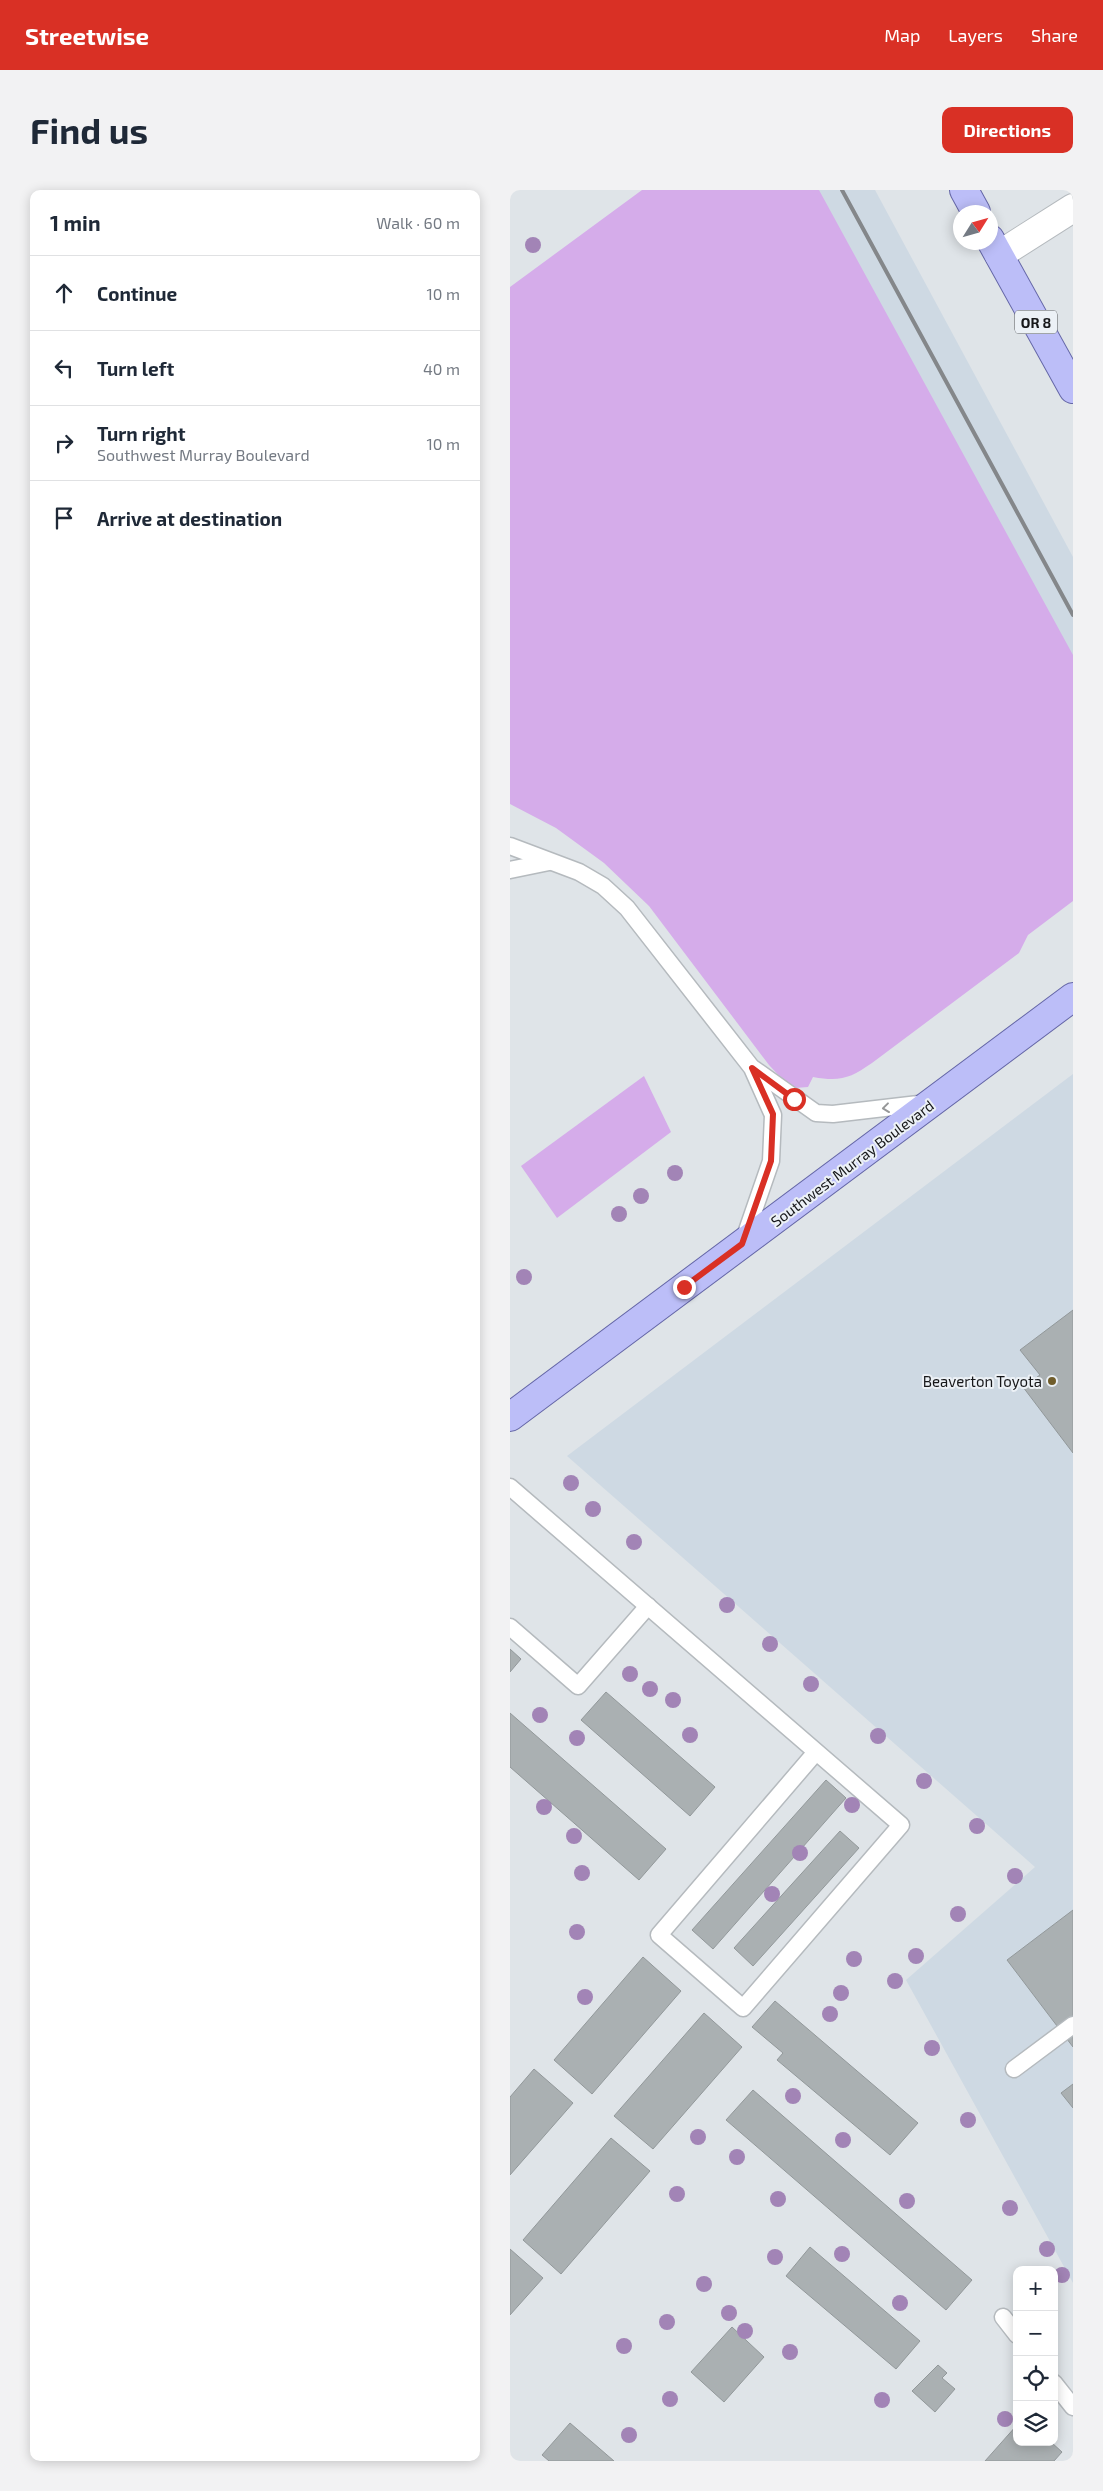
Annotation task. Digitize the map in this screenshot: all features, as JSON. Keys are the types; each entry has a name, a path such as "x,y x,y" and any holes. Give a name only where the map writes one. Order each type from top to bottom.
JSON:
{"main road":[{"path":"964,190 972,205"},
{"name":"OR 8","path":"997,250 1073,389"},
{"name":"Southwest Murray Boulevard","path":"510,1417 1073,997"}],"street":[{"path":"998,246 1073,208"}],"lane":[{"path":"510,846 579,872 603,886 627,908 752,1068 773,1114 772,1147 771,1161 742,1244"},
{"path":"510,870 552,862"},
{"path":"752,1068 816,1113 834,1114 934,1102"},
{"path":"510,1487 901,1825 743,2008 658,1935 816,1752"},
{"path":"510,1626 578,1686 648,1606"},
{"path":"1014,2069 1073,2025"},
{"path":"1002,2317 1013,2330"},
{"path":"1058,2388 1073,2407"}],"shaded area":[{"path":"642,190 819,190 1073,655 1073,901 1028,935 1019,953 872,1063 845,1078 813,1077 808,1087 795,1088 783,1080 769,1065 649,906 604,863 556,828 510,804 510,287"},
{"path":"792,190 875,190 1073,557 1073,705"},
{"path":"1073,1074 1073,2283 906,1980 1035,1867 567,1456"},
{"path":"644,1076 671,1132 557,1218 521,1166"}],"building":[{"name":"Beaverton Toyota","path":"1073,1310 1073,1453 1023,1387 1040,1375 1020,1350"},
{"path":"510,1649 521,1659 510,1672"},
{"path":"606,1692 715,1787 690,1816 581,1720"},
{"path":"510,1713 666,1849 639,1880 510,1767"},
{"path":"826,1780 846,1798 713,1949 692,1930"},
{"path":"840,1831 859,1848 753,1966 734,1948"},
{"path":"1073,1910 1073,2047 1007,1960"},
{"path":"643,1957 681,1991 592,2094 554,2060"},
{"path":"775,2001 918,2123 890,2155 777,2060 783,2053 752,2027"},
{"path":"704,2013 742,2047 653,2149 614,2116"},
{"path":"534,2069 573,2103 510,2175 510,2097"},
{"path":"1073,2084 1073,2108 1061,2093"},
{"path":"753,2090 972,2280 946,2310 726,2120"},
{"path":"611,2138 650,2171 561,2274 523,2240"},
{"path":"810,2247 920,2341 896,2369 786,2276"},
{"path":"510,2249 543,2278 510,2315"},
{"path":"732,2327 764,2357 724,2402 691,2372"},
{"path":"938,2365 947,2373 942,2378 955,2389 935,2412 912,2391"},
{"path":"570,2423 614,2461 549,2461 542,2455"},
{"path":"1013,2430 1013,2446 1055,2446 1062,2452 1054,2461 985,2461"}],"railway":[{"path":"842,190 1073,615"}],"place":[{"name":"Beaverton Toyota","path":"1052,1381"}],"route":[{"path":"684,1287 742,1244 771,1161 773,1114 752,1068 794,1099"}]}
